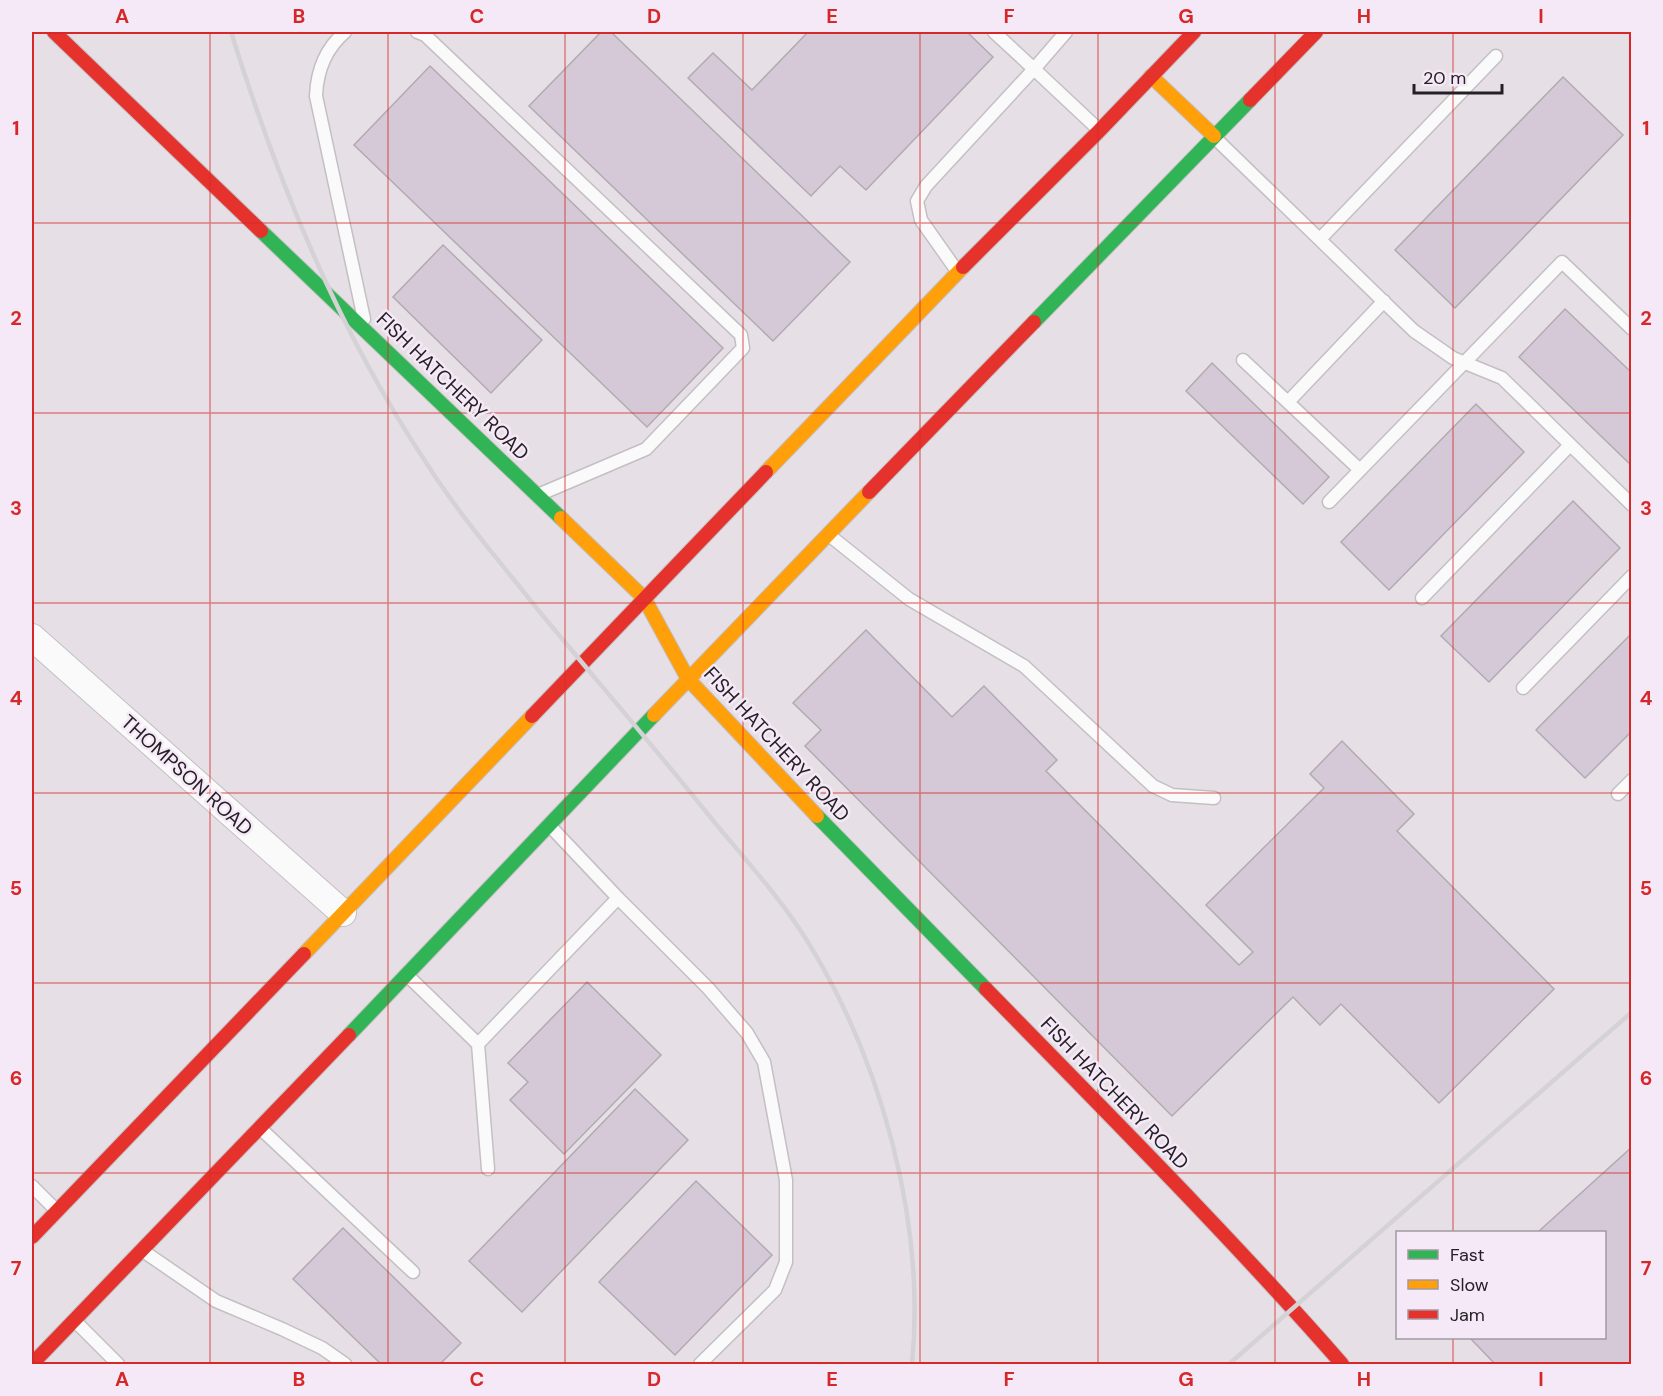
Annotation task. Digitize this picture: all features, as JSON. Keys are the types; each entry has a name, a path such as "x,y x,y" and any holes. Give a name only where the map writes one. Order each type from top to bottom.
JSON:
{"main road":[{"name":"FISH HATCHERY ROAD","path":"54,32 644,598 688,679 774,771 1173,1181 1293,1308 1342,1365"},
{"path":"32,1237 958,272 1194,32"},
{"path":"32,1364 688,679 1316,32"},
{"path":"1151,76 1214,136"}],"street":[{"name":"THOMPSON ROAD","path":"32,637 343,913"}],"lane":[{"path":"345,32 332,43 317,76 316,96 367,330"},
{"path":"417,32 425,35 741,334 743,348 646,449 537,496"},
{"path":"994,32 1099,130"},
{"path":"958,272 921,220 917,201 926,186 1066,32"},
{"path":"1320,239 1496,56"},
{"path":"1214,136 1414,331 1453,358 1502,378 1632,505"},
{"path":"1329,502 1562,262 1632,329"},
{"path":"1288,402 1384,301"},
{"path":"1243,360 1360,470"},
{"path":"1422,598 1570,445"},
{"path":"828,534 909,599 1024,666 1153,786 1172,795 1214,798"},
{"path":"1523,688 1632,576"},
{"path":"1618,794 1632,780"},
{"path":"548,825 708,988 747,1033 764,1062 786,1180 786,1262 775,1290 700,1365"},
{"path":"478,1044 618,898"},
{"path":"407,975 478,1044 488,1169"},
{"path":"260,1128 413,1272"},
{"path":"32,1186 57,1211"},
{"path":"142,1250 216,1301 322,1348 345,1365"},
{"path":"74,1320 118,1365"}],"building":[{"path":"601,32 611,32 850,262 773,341 529,106"},
{"path":"808,32 967,32 993,57 866,190 840,166 811,196 688,78 713,53 752,90"},
{"path":"430,66 723,348 647,427 354,145"},
{"path":"1563,77 1623,135 1455,308 1395,250"},
{"path":"443,245 542,340 491,393 393,297"},
{"path":"1565,309 1632,373 1632,466 1519,357"},
{"path":"1212,363 1329,477 1303,504 1186,391"},
{"path":"1476,404 1524,452 1389,590 1341,542"},
{"path":"1573,501 1620,548 1489,682 1441,636"},
{"path":"866,630 952,717 984,686 1057,760 1046,771 1239,965 1253,952 1206,905 1324,788 1310,774 1342,741 1414,814 1397,831 1554,989 1439,1103 1341,1004 1320,1025 1293,997 1172,1116 805,746 821,730 793,703"},
{"path":"1632,633 1632,731 1585,778 1536,730"},
{"path":"587,982 661,1055 564,1154 510,1100 528,1082 508,1063"},
{"path":"635,1089 688,1140 522,1312 469,1261"},
{"path":"1632,1147 1632,1364 1495,1364 1471,1339 1606,1339 1606,1231 1539,1231"},
{"path":"696,1181 772,1255 675,1355 599,1282"},
{"path":"343,1228 461,1343 440,1364 381,1364 293,1279"}],"railway":[{"path":"231,32 269,145 314,255 366,361 427,464 467,521 539,611 773,892 806,939 833,986 856,1036 876,1089 892,1143 904,1199 912,1255 915,1310 912,1364"},
{"path":"1229,1364 1632,1012"}],"traffic: fast":[{"path":"1034,322 1250,100"},
{"path":"261,231 561,518"},
{"path":"349,1035 654,715"},
{"path":"817,816 986,989"}],"traffic: slow":[{"path":"1151,76 1214,136"},
{"path":"766,472 963,267"},
{"path":"654,715 869,492"},
{"path":"561,518 644,598 688,679 817,816"},
{"path":"304,954 532,716"}],"traffic: jam":[{"path":"54,32 261,231"},
{"path":"963,267 1194,32"},
{"path":"1250,100 1316,32"},
{"path":"869,492 1034,322"},
{"path":"532,716 766,472"},
{"path":"32,1237 304,954"},
{"path":"986,989 1211,1221 1342,1364"},
{"path":"32,1364 349,1035"}]}
